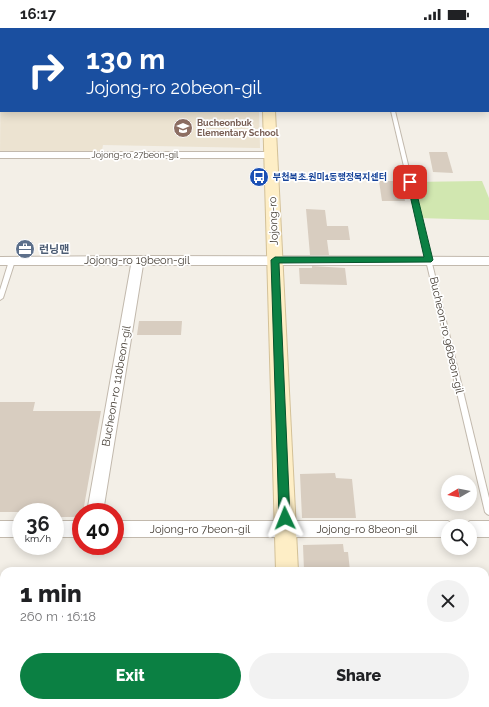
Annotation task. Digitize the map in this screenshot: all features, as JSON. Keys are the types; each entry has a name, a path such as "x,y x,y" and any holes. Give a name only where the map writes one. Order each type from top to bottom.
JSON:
{"street":[{"name":"Jojong-ro","path":"269,112 287,567"},
{"name":"Jojong-ro 27beon-gil","path":"0,155 271,155"},
{"name":"Bucheon-ro 110beon-gil","path":"97,503 138,260"},
{"name":"Jojong-ro 19beon-gil","path":"0,261 489,261"},
{"path":"0,529 12,529"},
{"name":"Jojong-ro 7beon-gil","path":"124,529 285,529"},
{"name":"Jojong-ro 8beon-gil","path":"285,529 441,529"},
{"path":"477,529 489,529"}],"lane":[{"name":"Bucheon-ro 96beon-gil","path":"393,112 489,512"},
{"path":"0,298 12,261"}],"shaded area":[{"path":"0,112 259,112 260,148 103,145 101,155 0,155"}],"green space":[{"path":"482,181 489,198 489,220 418,218 410,182"}],"building":[{"path":"429,152 447,152 453,173 433,172"},
{"path":"379,181 401,181 405,201 382,201"},
{"path":"306,209 325,210 327,226 348,226 350,240 327,240 329,255 310,255"},
{"path":"312,266 345,268 347,285 300,284 299,268 312,268"},
{"path":"139,321 182,321 181,335 137,335"},
{"path":"0,402 35,402 33,411 101,411 85,503 72,503 72,517 64,517 64,503 12,503 12,512 0,512"},
{"path":"335,473 336,478 352,479 356,518 302,518 300,474"},
{"path":"343,544 344,552 348,552 350,567 304,567 303,545"}],"place":[{"name":"Bucheonbuk Elementary School","path":"183,128"},
{"name":"부천북초.원미1동행정복지센터","path":"259,177"},
{"name":"런닝맨","path":"25,249"}],"route":[{"path":"285,518 275,260 429,260 410,182"}]}
